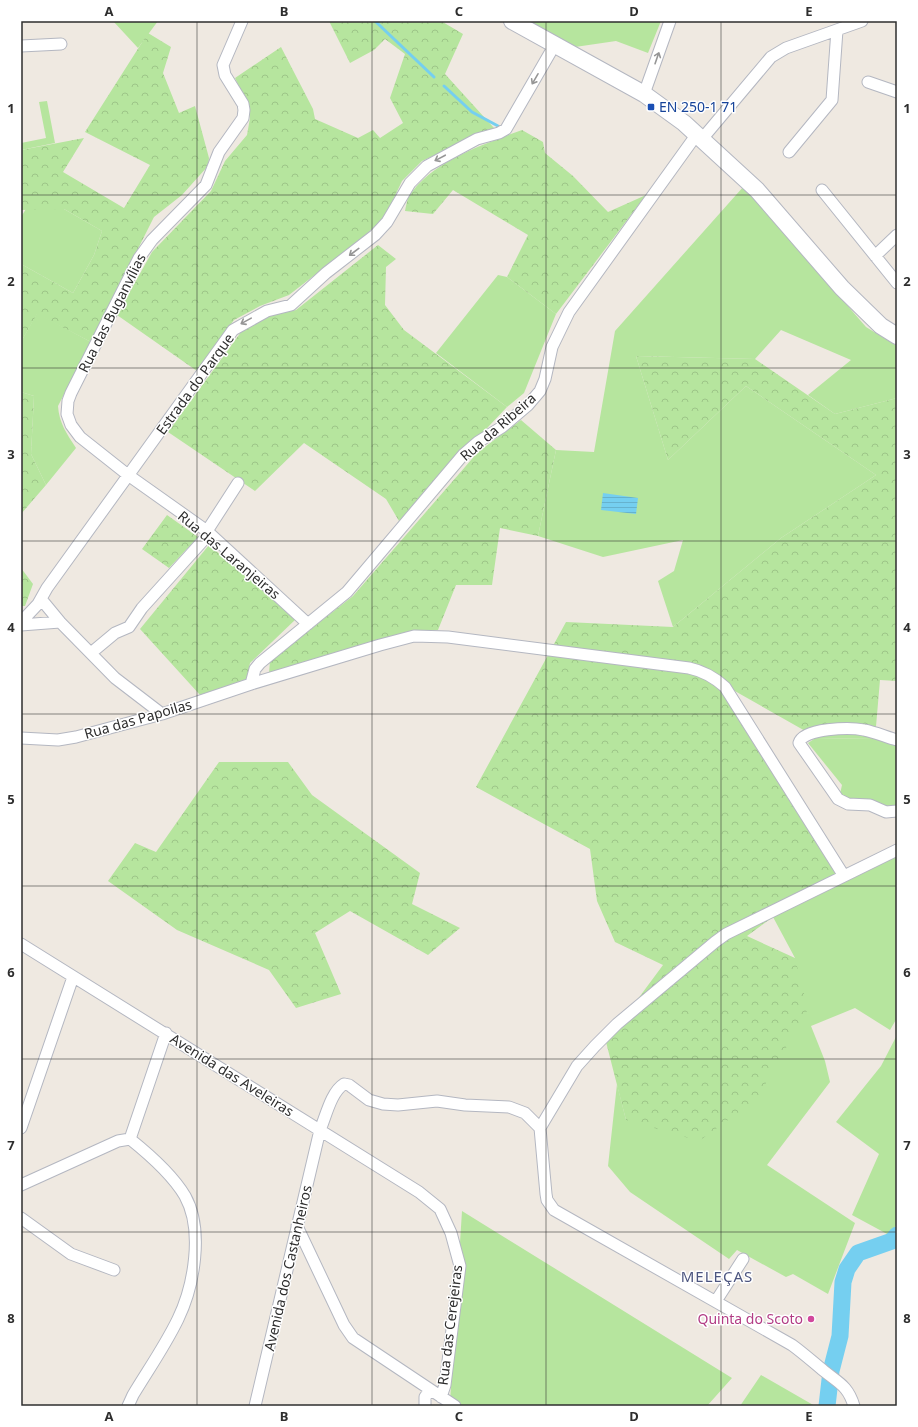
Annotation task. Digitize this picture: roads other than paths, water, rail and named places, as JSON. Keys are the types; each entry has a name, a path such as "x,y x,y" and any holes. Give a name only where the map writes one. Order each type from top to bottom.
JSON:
{"main road":[{"path":"512,21 554,46 644,94 700,137 762,196 842,288 881,326 897,336"}],"street":[{"name":"Rua das Buganvílias","path":"128,475 75,431 67,414 68,401 143,251 206,184 219,152 243,118 243,104 225,75 223,65 242,21"},
{"path":"644,94 670,21"},
{"name":"Rua da Ribeira","path":"251,684 256,669 260,663 347,592 463,456 478,442 502,427 535,397 543,385 552,347 569,312 700,137 771,57 786,48 862,21"},
{"path":"789,152 832,100 837,30"},
{"path":"21,46 61,44"},
{"name":"Estrada do Parque","path":"21,624 41,599 128,475 233,330 266,311 291,305 326,273 376,235 387,222 410,183 427,166 477,139 499,133 506,129 554,46"},
{"path":"868,82 897,92"},
{"path":"822,190 897,283"},
{"path":"875,256 897,236"},
{"name":"Rua das Laranjeiras","path":"128,475 208,532 308,624"},
{"path":"91,653 115,633 129,627 142,608 208,532 238,483"},
{"path":"41,599 60,622 115,678 162,714"},
{"path":"21,624 49,624 60,622"},
{"name":"Rua das Papoilas","path":"21,738 58,740 76,738 162,714 251,684 414,636 431,636 633,660 701,671 715,678 725,686 844,876"},
{"path":"897,740 865,730 846,729 814,732 804,736 799,743 838,799 848,804 873,806 886,812 897,811"},
{"path":"854,1406 848,1391 810,1357 792,1345 716,1300 616,1246 554,1210 547,1200 540,1128 577,1066 617,1024 691,961 726,934 897,850"},
{"name":"Avenida das Aveleiras","path":"21,944 419,1192 440,1209"},
{"path":"21,1128 73,977"},
{"path":"130,1139 166,1033"},
{"name":"Avenida dos Castanheiros","path":"255,1406 320,1130 335,1093 339,1087 344,1084 349,1085 368,1100 383,1104 398,1105 437,1100 464,1105 509,1107 525,1113 540,1128"},
{"path":"21,1185 118,1141 130,1139"},
{"path":"128,1406 132,1395 179,1318 191,1280 195,1249 195,1222 185,1196 162,1168 130,1139"},
{"name":"Rua das Cerejeiras","path":"440,1209 451,1233 460,1266 445,1385 441,1397"},
{"path":"21,1218 70,1254 114,1270"},
{"path":"297,1226 349,1333 357,1342 455,1406"},
{"path":"716,1300 743,1259"},
{"path":"425,1406 425,1397 430,1390"}],"water":[{"path":"603,493 638,498 636,514 601,510"}],"waterway":[{"path":"375,21 434,77"},
{"path":"444,86 472,112 498,126"},
{"path":"827,1406 831,1371 840,1336 843,1282 847,1269 858,1253 892,1241 897,1235"}],"place":[{"name":"EN 250-1 71","path":"651,107"},
{"name":"Quinta do Scoto","path":"811,1319"}],"district":[{"name":"MELEÇAS","path":"717,1277"}]}
